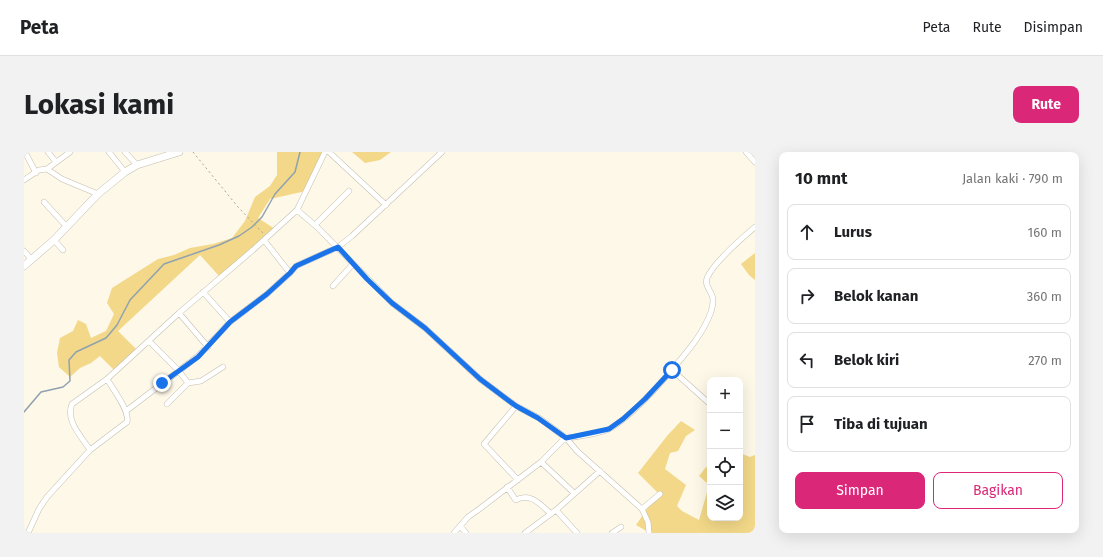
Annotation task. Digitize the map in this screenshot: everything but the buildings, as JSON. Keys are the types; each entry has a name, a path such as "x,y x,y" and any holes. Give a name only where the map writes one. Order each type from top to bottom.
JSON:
{"street":[{"path":"25,152 36,173"},
{"path":"48,152 56,162"},
{"path":"24,180 39,170 47,169 70,152"},
{"path":"109,152 125,172"},
{"path":"125,152 137,165"},
{"path":"24,266 54,240 98,194 125,172 137,165 179,152"},
{"path":"90,450 69,415 72,404 107,378 150,341 179,313 297,210 325,152"},
{"path":"329,152 386,205"},
{"path":"126,411 208,347 230,322 267,294 290,273 293,268 303,262 338,247 352,236 442,152"},
{"path":"746,152 755,162"},
{"path":"47,169 62,179 98,194"},
{"path":"315,225 349,191"},
{"path":"44,202 66,226"},
{"path":"297,210 338,247 392,303 425,328 480,379 516,406 538,418 566,438 577,451 642,509 648,522 649,533"},
{"path":"454,533 468,517 541,462 566,438 609,429 623,419 645,399 691,348 701,333 711,312 713,299 706,285 708,276 736,244 755,227"},
{"path":"265,239 290,273"},
{"path":"54,240 63,250"},
{"path":"24,251 32,260"},
{"path":"333,286 353,264"},
{"path":"203,292 230,322"},
{"path":"179,313 208,347"},
{"path":"150,341 179,371 188,383"},
{"path":"167,404 188,383 201,381 223,368"},
{"path":"672,370 707,401"},
{"path":"28,533 42,503 90,450 127,422 128,419 126,411 107,378"},
{"path":"516,406 484,444 518,480"},
{"path":"541,462 574,494"},
{"path":"525,533 556,510 600,471"},
{"path":"507,487 516,500 522,497 533,498 551,514"},
{"path":"642,509 660,494"},
{"path":"556,510 577,533"},
{"path":"460,526 466,533"},
{"path":"612,533 621,527"}],"path":[{"path":"193,152 265,239"}],"shaded area":[{"path":"277,152 323,152 306,191 270,199 258,218 275,229 220,277 200,255 118,331 137,350 114,370 100,356 91,363 80,368 70,377 59,367 57,353 60,338 73,331 78,320 86,324 91,338 106,331 114,314 107,303 112,288 158,259 174,255 190,248 213,244 232,238 245,221 255,197 270,186 277,175"},
{"path":"352,152 391,152 380,160 365,163"},
{"path":"755,253 755,280 749,275 741,264"},
{"path":"681,421 695,430 686,436 678,451 670,453 665,469 686,485 677,506 682,511 699,520 707,492 707,521 743,521 743,454 750,457 755,455 755,533 650,533 636,525 658,493 638,473 667,436"},
{"path":"707,468 707,483 699,476"}],"waterway":[{"path":"24,412 41,392 63,387 70,381 69,360 76,352 106,338 117,325 130,300 164,264 219,245 239,236 252,227 262,217 275,194 295,172 300,152"}],"route":[{"path":"162,383 198,357 230,322 267,294 290,273 293,268 303,262 338,247 367,279 392,303 425,328 480,379 516,406 538,418 565,438 597,433 609,429 623,419 645,399 672,370"}]}
